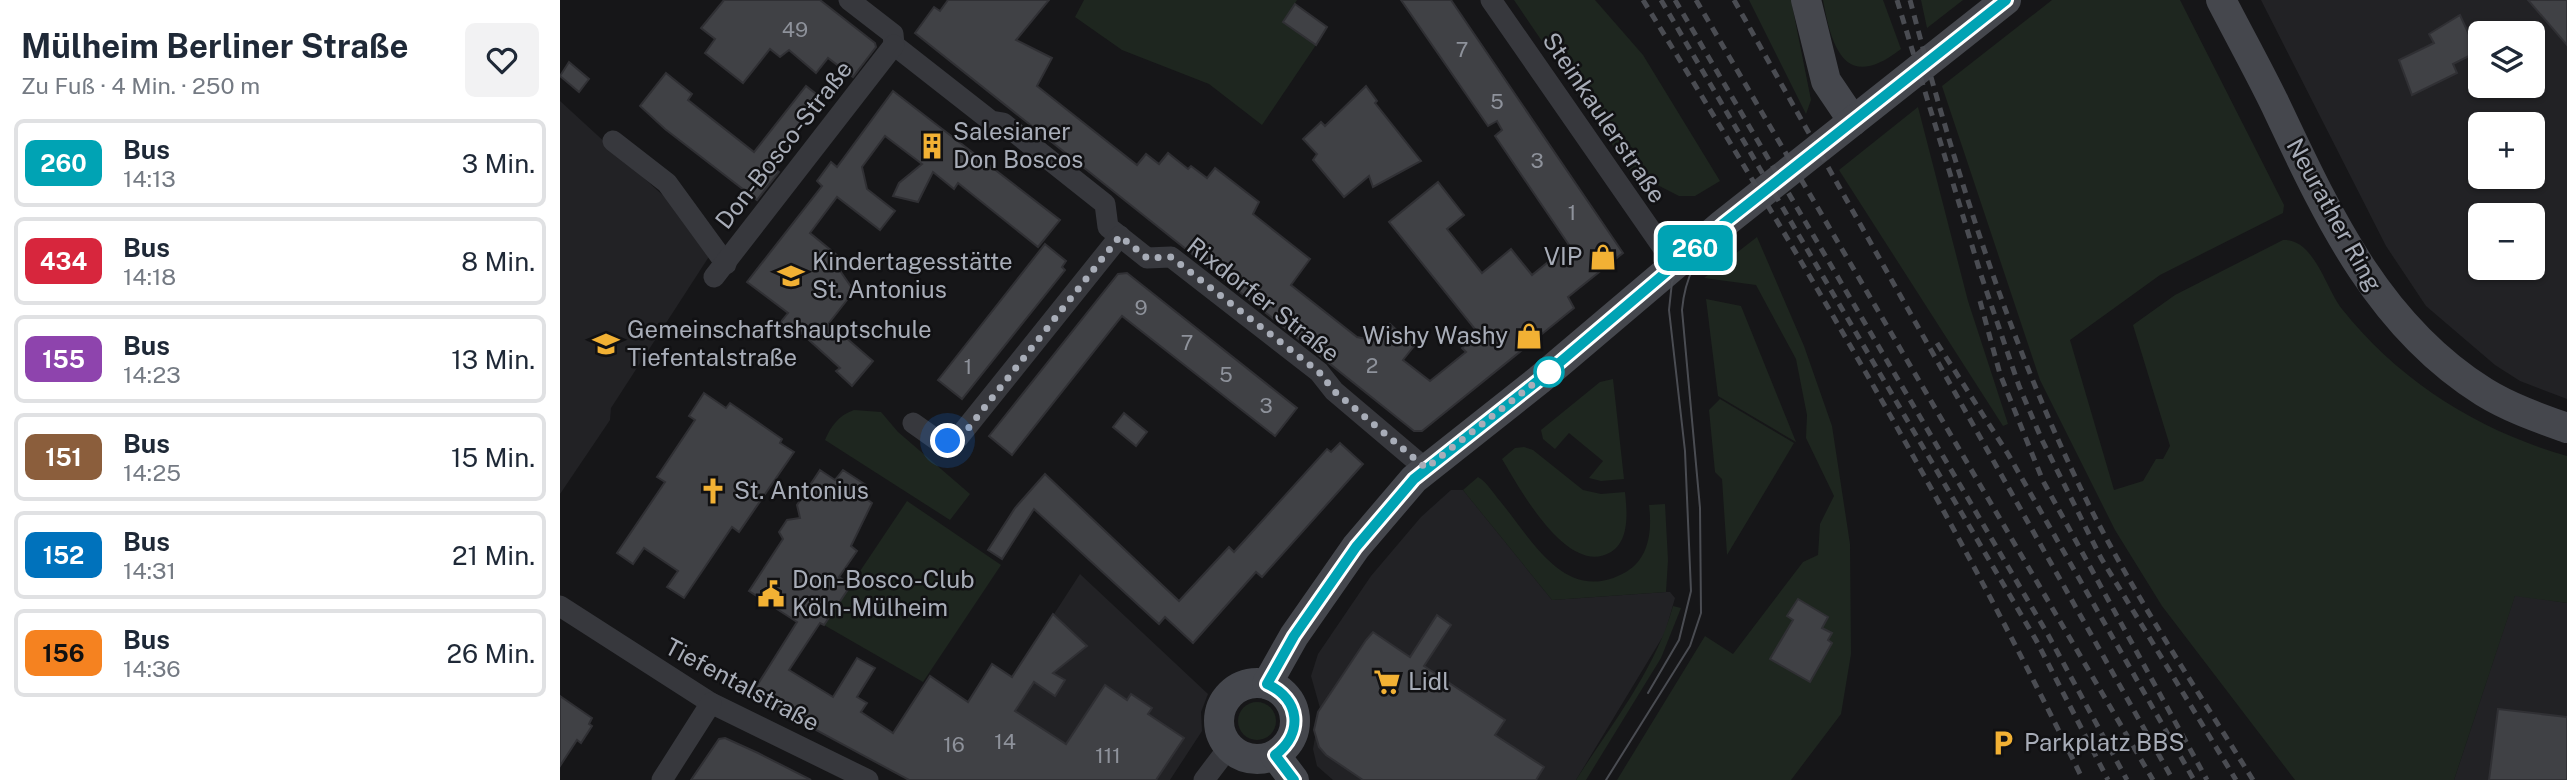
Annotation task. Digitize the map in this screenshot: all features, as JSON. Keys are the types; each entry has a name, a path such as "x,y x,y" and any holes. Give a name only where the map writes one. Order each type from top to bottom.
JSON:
{"main road":[{"path":"1806,0 1826,81 1853,121"},
{"path":"1267,684 1289,645 1356,547 1390,504 1426,468 1539,380 1675,265 2006,0"},
{"name":"Neurather Ring","path":"2221,0 2325,206 2357,265 2383,302 2447,367 2486,393 2527,414 2567,428"},
{"path":"1267,684 1286,696 1296,717 1291,739 1275,755 1251,759 1229,747 1220,730 1223,704 1240,686 1267,684"},
{"path":"1275,755 1294,780"}],"street":[{"name":"Rixdorfer Straße","path":"849,0 893,34 894,44 991,121 1003,124 1105,204 1108,227 1147,258 1171,257 1319,372 1334,391 1426,468"},
{"name":"Steinkaulerstraße","path":"1491,0 1675,265"},
{"name":"Don-Bosco-Straße","path":"613,141 667,183 720,270 894,44"},
{"path":"913,423 937,440 958,438 1120,236"},
{"name":"Tiefentalstraße","path":"560,606 711,703 868,780"},
{"path":"662,780 711,703"},
{"path":"1204,780 1229,747"}],"shaded area":[{"path":"1084,0 1297,0 1283,22 1316,45 1262,125 1209,84 1122,50 1075,17"},
{"path":"1514,0 1595,0 1643,55 1720,181 1695,196 1679,196 1630,171"},
{"path":"1749,0 1791,0 1811,100 1806,114"},
{"path":"1823,0 1883,0 1901,49 1867,67 1855,66 1837,49"},
{"path":"1921,0 1963,0 1927,28"},
{"path":"2052,0 2180,0 2284,205 2283,213 2160,275 2070,340 2114,490 2143,481 2156,459 2163,459 2170,446 2133,325 2175,295 2283,240 2303,247 2318,266 2342,309 2364,335 2415,381 2443,400 2503,433 2567,456 2567,603 2515,596 2454,780 2295,780 2162,606 2115,530 2040,380 1942,86"},
{"path":"2261,0 2567,0 2567,399 2520,381 2495,365 2426,306 2386,246"},
{"name":"Gemeinschaftshauptschule Tiefentalstraße","path":"560,101 669,201 710,255 611,408 610,420 560,494"},
{"path":"1918,107 1968,301 2008,424 2003,426 1839,170"},
{"path":"1757,237 1804,346 1832,426 1850,544 1851,654 1841,714 1791,780 1617,780 1705,636 1733,654 1803,562 1818,555 1820,524 1834,496 1806,438 1807,415 1796,359 1756,285 1704,278"},
{"path":"1706,299 1741,306 1796,442 1718,396"},
{"path":"1613,379 1624,479 1601,481 1589,478 1603,461 1569,433 1555,449 1543,439 1541,430 1600,382"},
{"path":"1720,399 1794,443 1727,555 1722,479 1715,472 1709,410"},
{"path":"854,410 881,412 898,432 970,494 950,520 825,440 836,422"},
{"path":"1515,448 1533,450 1583,490 1601,494 1625,492 1626,525 1617,547 1595,557 1578,553 1562,542 1547,526 1502,459"},
{"path":"1478,477 1553,564 1568,575 1586,581 1605,580 1634,566 1648,542 1649,505 1665,504 1668,560 1666,592 1552,600 1463,490"},
{"path":"1451,490 1463,490 1552,600 1666,592 1670,592 1675,598 1665,633 1576,780 1333,780 1317,766 1313,749 1320,708 1311,676 1318,654 1371,576 1421,517"},
{"path":"907,501 1001,565 923,682 824,625"},
{"path":"1080,574 1208,694 1201,712 1202,731 1170,780 946,780"},
{"path":"2515,595 2567,603 2567,780 2454,780"},
{"path":"1673,606 1681,608 1661,658 1586,780 1576,780 1644,674 1656,652"},
{"path":"1257,702 1270,708 1276,721 1270,734 1257,740 1244,734 1238,721 1244,708"}],"building":[{"path":"724,0 820,0 875,43 876,47 853,77 828,58 816,73 789,50 780,57 770,49 743,83 705,53 715,39 701,28"},
{"path":"948,0 1049,0 1016,40 1052,58 1037,86 1137,165 1146,154 1159,164 1168,153 1188,169 1191,166 1207,178 1215,168 1259,202 1253,214 1310,259 1291,285 1357,337 1376,341 1390,324 1414,346 1403,360 1430,381 1466,352 1462,348 1479,334 1389,222 1438,182 1464,215 1447,229 1482,273 1511,249 1532,275 1569,245 1495,136 1502,130 1497,121 1488,126 1401,0 1451,0 1623,253 1568,297 1574,308 1422,431 1414,431 915,33 934,7 940,11"},
{"path":"2528,0 2567,0 2567,45"},
{"path":"1295,4 1327,27 1316,45 1283,22"},
{"path":"2460,15 2468,32 2468,56 2453,64 2457,73 2412,95 2399,60 2434,43 2429,34"},
{"path":"569,62 589,79 579,92 560,76"},
{"path":"666,73 692,94 688,100 754,152 806,86 820,97 768,164 779,172 757,200 665,129 640,106"},
{"path":"1366,86 1377,101 1375,103 1421,161 1373,187 1369,176 1344,197 1313,160 1317,154 1303,139 1321,122 1325,126"},
{"path":"893,91 1060,220 1038,247 958,183 954,189 933,172 918,202 893,196 899,183 922,164 885,136 862,167 867,189 895,211 880,230 837,197 810,233 838,256 834,262 854,291 829,323 873,361 852,386 836,371 840,368 799,331 796,335 780,323 788,313 747,282 822,186 817,181 831,162 837,167"},
{"path":"1045,244 1066,261 1062,267 1065,270 962,399 938,380"},
{"path":"1127,273 1297,408 1275,436 1122,316 1012,455 989,436 1118,274"},
{"name":"St. Antonius","path":"704,393 726,408 730,403 782,439 780,443 794,452 739,532 732,527 684,598 667,587 678,571 644,548 633,564 617,553 665,482 657,477 695,420 689,416"},
{"path":"1124,413 1147,432 1136,446 1113,427"},
{"path":"1340,443 1363,464 1262,577 1256,572 1193,643 1165,617 1159,624 1034,509 1002,559 988,550 1015,508 1045,474 1179,601 1229,547 1234,552 1327,449 1331,452"},
{"path":"820,470 835,480 843,470 866,485 860,494 872,503 851,546 857,551 839,577 851,585 824,625 820,623 789,670 833,697 857,658 875,668 857,697 867,703 861,712 893,733 930,676 968,702 992,664 1012,677 1053,614 1087,646 1053,673 1065,680 1055,696 1034,682 1015,711 1066,744 1105,685 1127,700 1131,694 1152,708 1148,714 1184,738 1156,780 909,780 751,695 797,622 749,591 783,539 779,532 787,520 800,518 797,505"},
{"path":"1798,599 1828,617 1822,628 1832,633 1828,640 1832,643 1810,682 1770,659 1793,620 1787,616"},
{"path":"1437,615 1451,625 1424,666 1505,720 1495,735 1544,767 1536,780 1363,780 1326,755 1319,747 1314,730 1318,712 1373,632 1410,657"},
{"path":"560,696 592,718 589,724 592,726 581,743 577,740 560,766"},
{"path":"2498,709 2567,717 2567,780 2489,780"},
{"path":"725,738 811,780 691,780 719,739"}],"tram line":[{"path":"1606,780 1690,646 1701,613 1700,508 1682,310 1686,287 1694,267 1722,232 2015,0"},
{"path":"1648,693 1679,640 1691,591 1685,451 1669,310 1672,282 1690,246 1737,206"}],"railway":[{"path":"1643,0 1759,191 1928,482 2083,780"},
{"path":"1661,0 2036,640 2108,780"},
{"path":"1675,0 2047,633 2127,780"},
{"path":"1696,0 2153,780"},
{"path":"1734,0 2173,780"},
{"path":"1897,0 1981,275 2019,386 2042,440 2101,558 2236,780"},
{"path":"1910,0 1984,249 2054,430 2120,564 2253,780"},
{"path":"1980,301 2000,374 2043,481 2207,780"},
{"path":"1937,343 2008,454 2194,780"}],"bus line":[{"name":"260","path":"1294,780 1275,755 1291,739 1296,717 1293,706 1278,689 1267,684 1294,636 1356,547 1390,504 1426,468 1539,380 1723,224 2006,0"}],"place":[{"name":"Salesianer Don Boscos","path":"932,146"},
{"name":"VIP","path":"1603,257"},
{"name":"Kindertagesstätte St. Antonius","path":"791,276"},
{"name":"Wishy Washy","path":"1529,336"},
{"name":"Gemeinschaftshauptschule Tiefentalstraße","path":"606,344"},
{"name":"St. Antonius","path":"713,491"},
{"name":"Don-Bosco-Club Köln-Mülheim","path":"771,594"},
{"name":"Lidl","path":"1387,682"},
{"name":"Parkplatz BBS","path":"2003,743"}],"route":[{"path":"948,441 958,438 966,431 1120,236 1147,258 1171,257 1319,372 1334,391 1426,468 1555,367 1549,372"}]}
